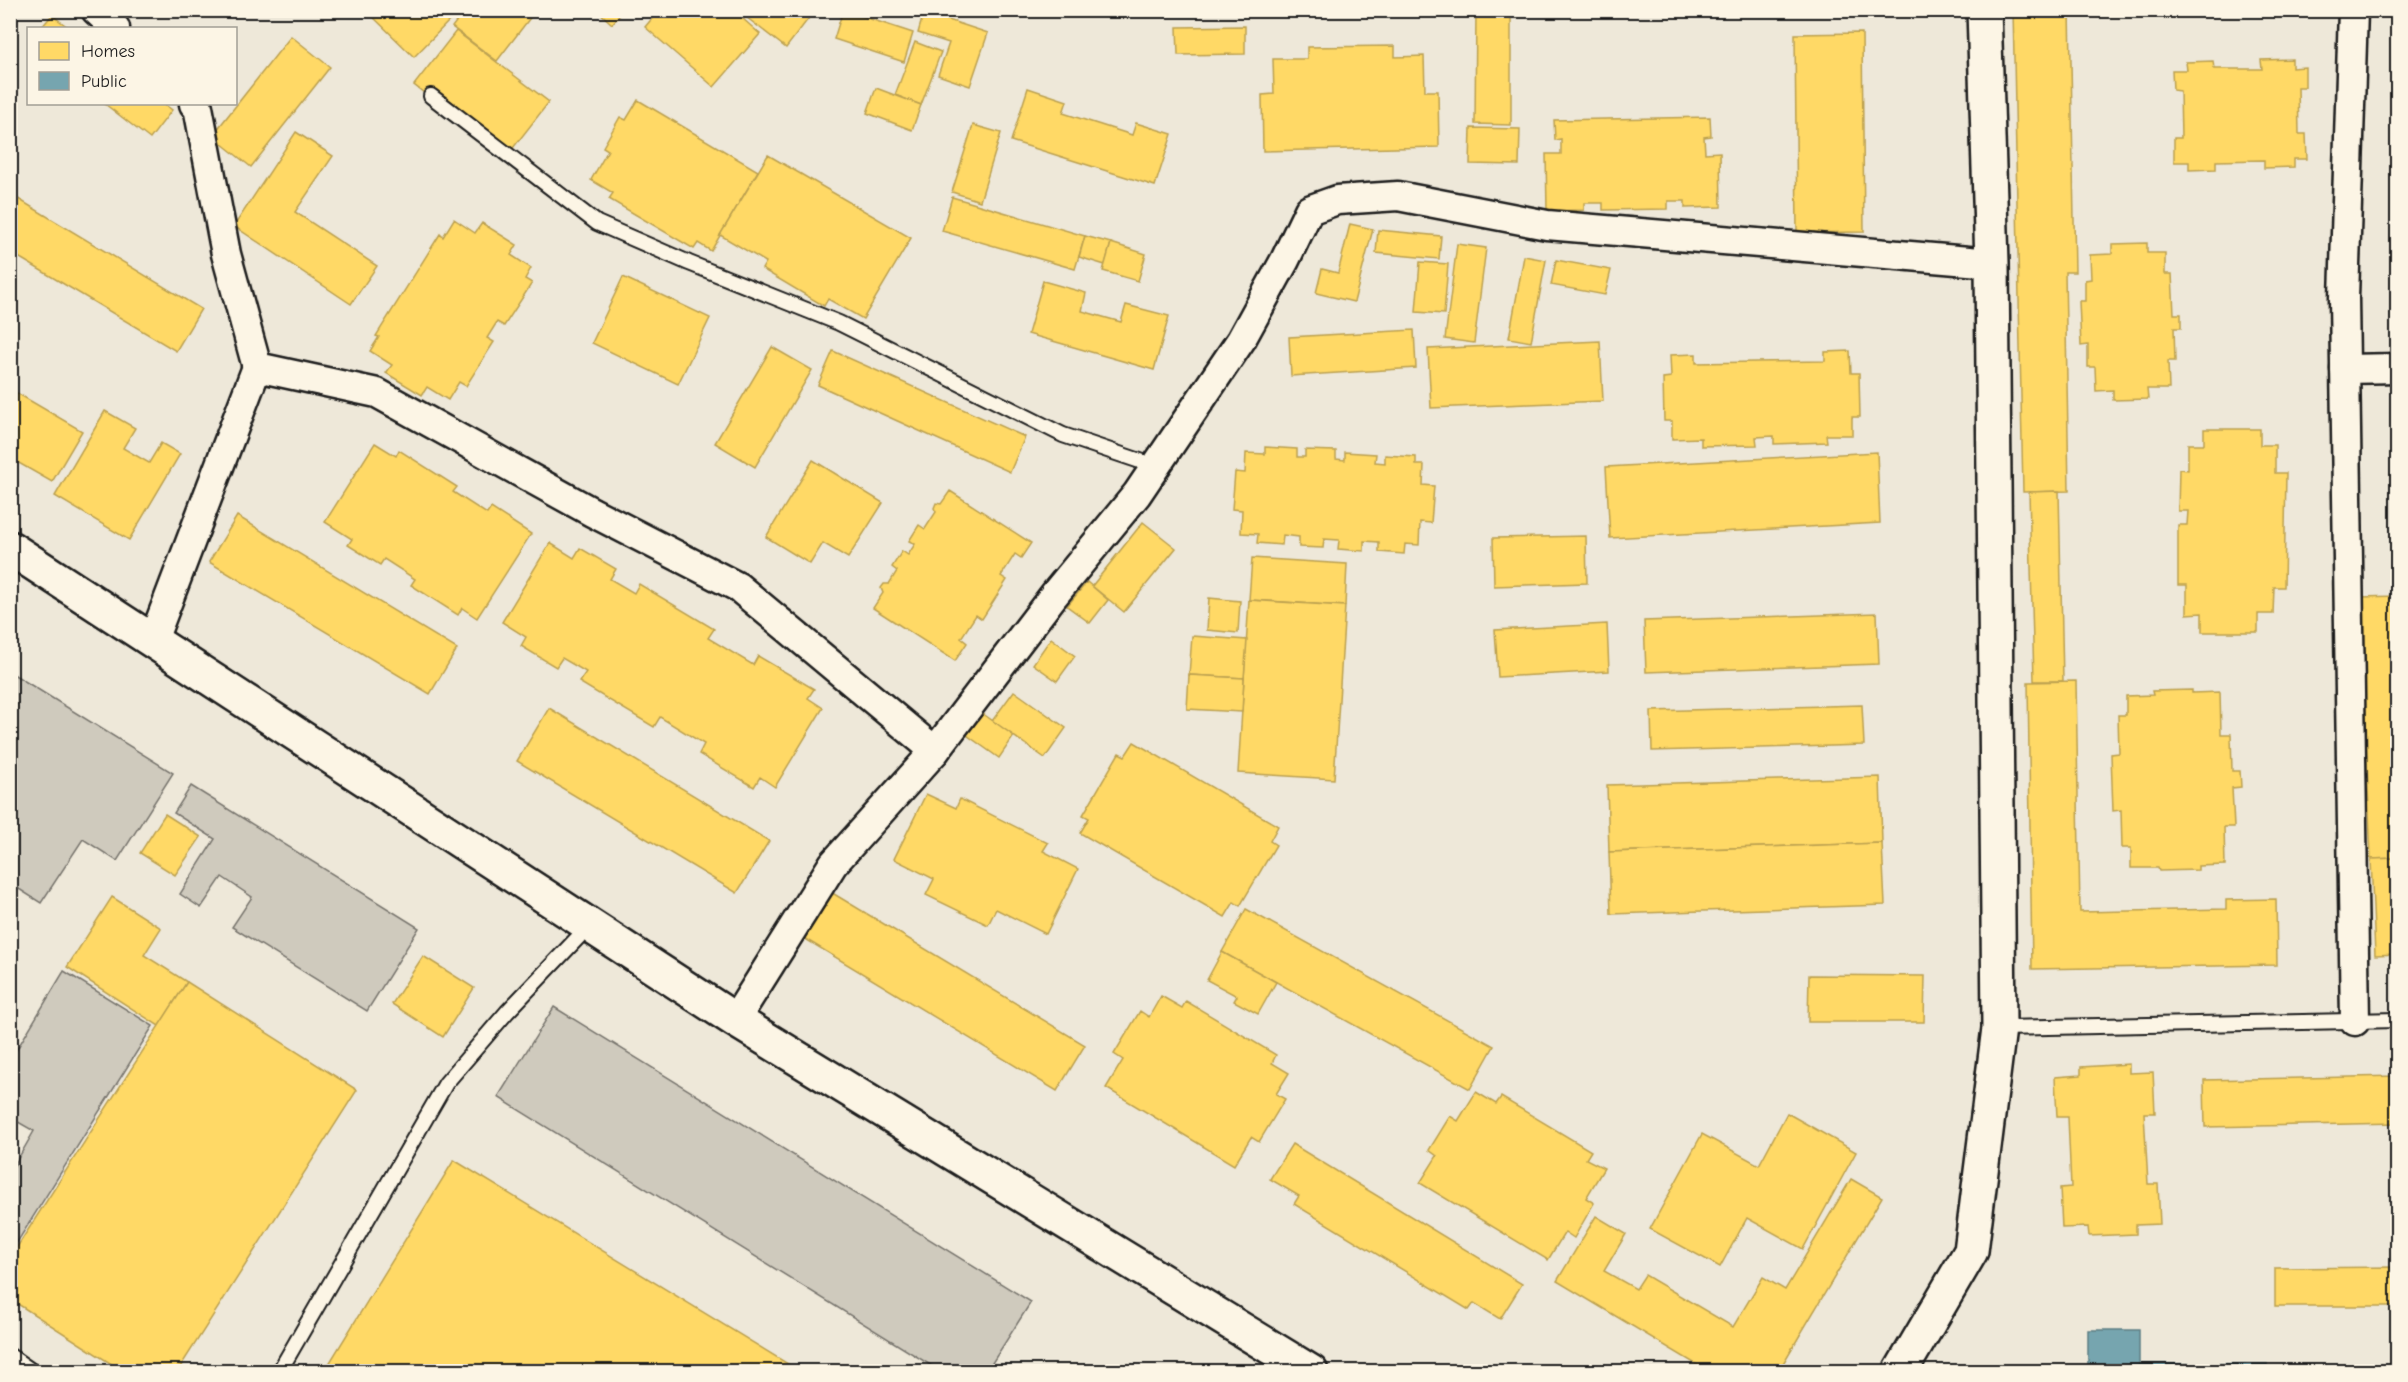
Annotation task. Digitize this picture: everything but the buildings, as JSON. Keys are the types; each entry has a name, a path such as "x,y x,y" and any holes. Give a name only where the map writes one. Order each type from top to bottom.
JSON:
{"main road":[{"path":"1900,1371 1971,1251 1999,1028 1992,263 1984,10"},
{"path":"10,548 735,1020 1311,1371"}],"street":[{"path":"96,10 114,27"},
{"path":"2353,10 2344,298 2355,1021"},
{"path":"153,640 256,367 226,254 198,107 195,105"},
{"path":"735,1020 833,864 935,751 1054,595 1137,494 1241,340 1285,260 1309,210 1337,200 1398,196 1547,225 1992,263"},
{"path":"256,367 377,393 592,512 738,587 935,751"},
{"path":"2345,369 2397,368"}],"lane":[{"path":"431,96 597,223 689,263 839,323 1063,435 1155,466"},
{"path":"279,1371 446,1083 507,1012 589,926"},
{"path":"1999,1028 2397,1020"},
{"path":"10,1356 33,1371"}],"shaded area":[{"path":"10,672 173,773 117,861 83,839 41,903 11,884"},
{"path":"191,786 419,928 367,1011 232,927 252,897 222,877 201,908 180,894 215,839 174,813"},
{"path":"64,971 153,1026 11,1252 11,1171 34,1131 11,1118 11,1059"},
{"path":"554,1007 1031,1302 987,1371 940,1371 498,1097"}]}
